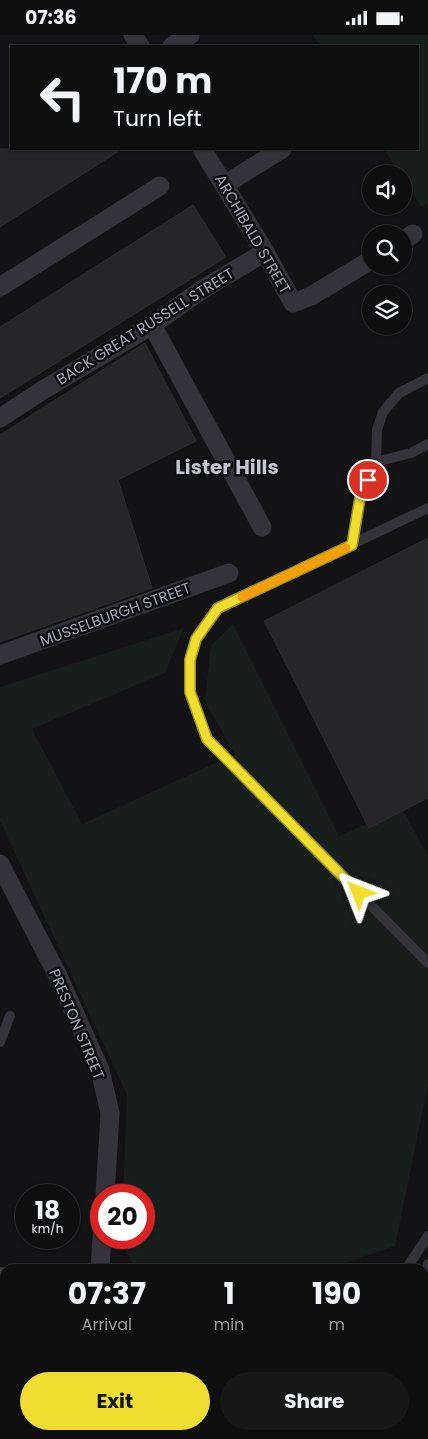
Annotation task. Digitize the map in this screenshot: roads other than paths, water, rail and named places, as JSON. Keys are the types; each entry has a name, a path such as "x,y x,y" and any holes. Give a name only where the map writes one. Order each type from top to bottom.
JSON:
{"street":[{"path":"174,45 190,35"},
{"name":"ARCHIBALD STREET","path":"203,150 265,252 293,303 311,296 362,265"},
{"path":"224,185 280,150"},
{"path":"0,287 160,186"},
{"name":"BACK GREAT RUSSELL STREET","path":"0,418 152,325 203,289 265,252"},
{"path":"152,325 262,527"},
{"name":"MUSSELBURGH STREET","path":"0,655 229,573"},
{"name":"PRESTON STREET","path":"0,864 57,974 100,1070 110,1113 106,1184"},
{"path":"100,1264 101,1249"}],"lane":[{"path":"352,545 360,498 376,462 377,430 383,412 399,393 428,378"},
{"path":"376,462 411,453 428,444"},
{"path":"428,508 218,608 196,639 190,660 190,692 207,739 428,963"},
{"path":"0,1042 10,1016"},
{"path":"409,1264 428,1236"}],"district":[{"name":"Lister Hills","path":"227,467"}]}
